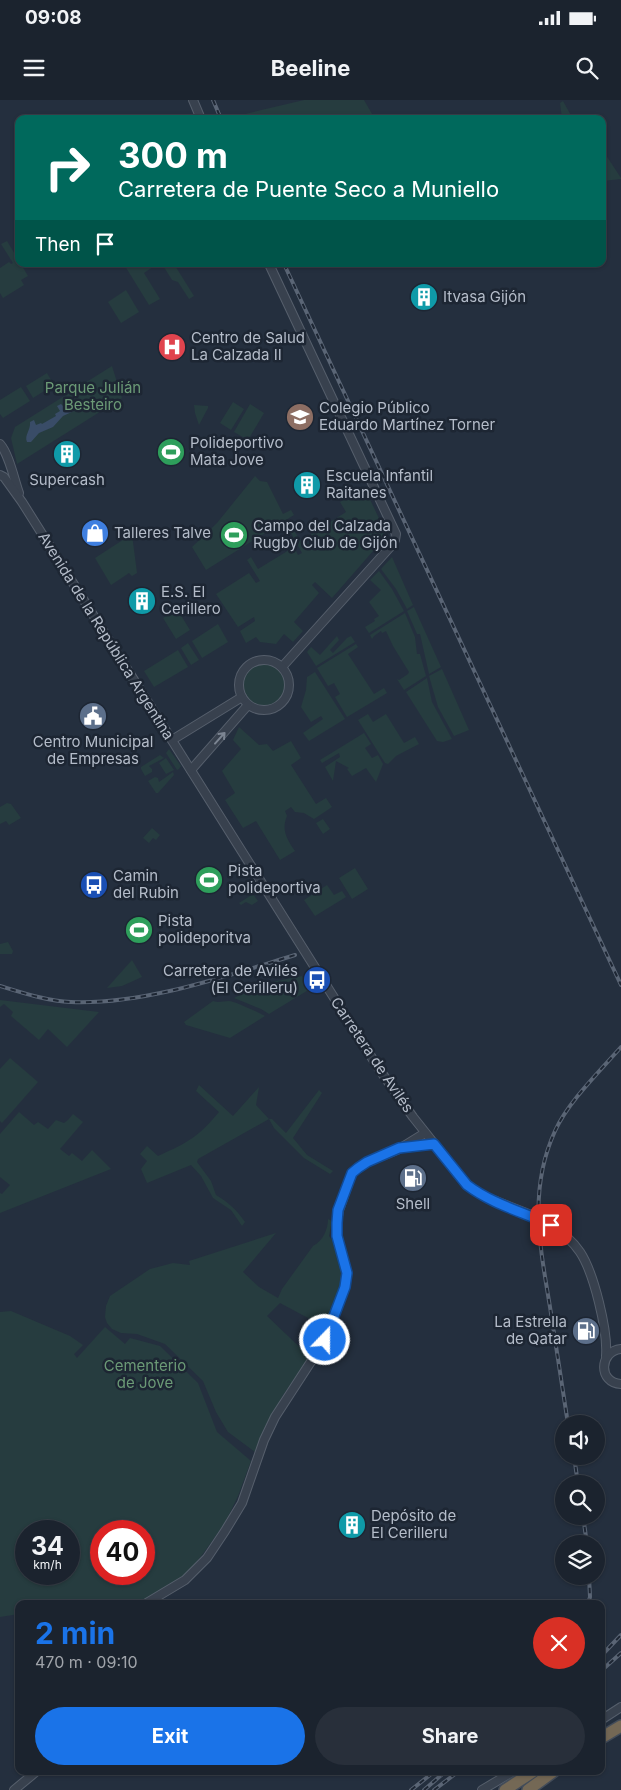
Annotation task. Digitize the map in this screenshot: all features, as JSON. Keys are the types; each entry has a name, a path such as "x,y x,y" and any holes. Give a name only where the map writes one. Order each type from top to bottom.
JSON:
{"highway":[{"path":"605,1736 621,1726"},
{"path":"506,1790 528,1775"},
{"path":"521,1790 541,1775"},
{"path":"528,1790 549,1775"}],"street":[{"path":"192,100 199,115"},
{"path":"270,267 396,534 392,545 282,666"},
{"name":"Avenida de la República Argentina","path":"0,444 7,454 22,502"},
{"name":"Avenida de la República Argentina","path":"0,475 4,477 22,502 191,770"},
{"path":"266,659 282,666 290,688 284,702 271,710 263,710 248,705 242,697 238,682 244,668 258,660 266,659"},
{"path":"172,740 242,697"},
{"path":"191,770 248,705"},
{"name":"Carretera de Avilés","path":"191,770 380,1070 425,1133 472,1189 483,1196 551,1225 575,1245 588,1266 606,1332"},
{"path":"152,1600 185,1580 207,1558 225,1531 242,1503 264,1440 275,1417 325,1340 345,1287 347,1273 337,1236 337,1223 338,1210 349,1179 358,1168 425,1133"},
{"path":"399,1148 434,1144"},
{"path":"606,1332 621,1348 606,1356"},
{"path":"606,1332 606,1356 603,1370 611,1381 621,1384"},
{"path":"605,1718 621,1708"},
{"path":"14,1790 32,1775"},
{"path":"482,1790 507,1775"}],"green space":[{"path":"304,100 364,100 373,115 246,115"},
{"path":"563,101 571,115 562,115 560,103"},
{"path":"606,155 621,178 606,181"},
{"path":"7,241 15,254 15,267 23,267 28,276 21,280 24,285 3,298 0,293 0,268 9,262 13,263 1,244"},
{"path":"126,267 153,267 144,273 160,299 149,305"},
{"path":"164,267 176,267 194,296 189,299 178,282 172,280"},
{"path":"126,290 139,312 121,323 108,302"},
{"name":"Parque Julián Besteiro","path":"112,366 122,398 17,464 11,438 15,427"},
{"path":"47,373 54,385 33,398 26,386"},
{"path":"21,387 30,401 3,418 0,414 0,400"},
{"path":"233,402 244,409 231,430 220,423"},
{"path":"250,404 264,413 248,440 234,432"},
{"path":"194,405 208,406 199,425 195,413"},
{"name":"Campo del Calzada Rugby Club de Gijón","path":"255,476 260,481 267,482 283,514 291,510 294,515 206,570 192,547 217,523"},
{"path":"364,487 387,535 332,598 315,582 312,585 319,593 294,622 303,631 293,642 284,634 276,644 260,642 256,637 246,643 240,631 255,621 254,617 238,627 216,594 249,573 256,583 260,581 247,560 251,557 258,569 294,547 298,555 302,553 291,533 294,531 303,544 310,543 312,539 311,534 346,512 340,502"},
{"path":"132,534 137,573 132,576 129,573 111,585 95,558"},
{"path":"392,557 413,605 407,609 396,589 381,569"},
{"path":"379,571 404,611 369,633 365,627 379,616 369,602 381,590 370,580"},
{"path":"414,607 441,667 429,674 420,634 417,634 407,611"},
{"path":"177,609 190,630 176,639 163,618"},
{"path":"405,613 415,637 417,654 420,654 426,676 404,690 397,679 399,680 409,672 386,631 382,633 381,631 372,639 370,635"},
{"path":"218,624 228,642 202,658 192,641"},
{"path":"337,636 339,640 330,650 333,653 351,636 355,642 316,666 307,652 311,647 320,655"},
{"path":"188,643 199,660 191,665 181,648"},
{"path":"356,644 358,647 348,654 374,694 384,688 387,693 347,717 335,697 340,694 334,683 328,686 317,668"},
{"path":"178,650 188,667 154,687 144,671"},
{"path":"264,664 279,670 285,685 279,700 264,706 249,700 243,685 249,670"},
{"path":"442,669 469,730 454,736 438,707 429,676"},
{"path":"315,672 345,719 309,741 303,733 323,719 321,716 311,722 301,707 306,690 307,677"},
{"path":"427,678 432,702 452,739 443,742 437,741 406,692"},
{"path":"368,714 373,722 386,714 404,743 415,737 419,744 396,756 388,764 385,763 358,720"},
{"path":"239,727 259,745 267,744 273,751 291,741 301,758 291,765 316,804 326,798 332,807 314,819 304,813 295,812 291,807 285,811 287,816 285,821 286,834 295,851 280,860 256,821 243,828 225,800 235,793 222,771 241,749 233,740"},
{"path":"364,733 371,744 365,748 372,758 378,755 383,764 376,782 366,768 352,776 347,769 349,768 336,761 333,781 325,767 340,757 339,753 322,763 320,760"},
{"path":"169,749 181,766 177,770 166,753"},
{"path":"160,755 164,758 149,766 152,772 145,776 141,767"},
{"path":"166,758 174,770 166,774 159,763"},
{"path":"173,772 174,775 156,793 148,781 155,777 158,778 159,782"},
{"path":"7,803 11,804 21,818 9,825 6,821 0,824 0,807"},
{"path":"323,819 330,829 323,834 316,823"},
{"path":"152,828 160,835 156,840 153,838 149,843 143,838"},
{"path":"355,868 368,889 352,899 339,878"},
{"path":"327,885 334,895 342,891 346,897 315,916 304,900"},
{"path":"253,894 258,901 252,905 246,902 241,905 239,903"},
{"path":"8,942 13,951 12,954 0,954 0,944"},
{"path":"132,960 142,977 122,986 107,988"},
{"path":"302,976 310,989 269,1014 234,998 240,995 247,987"},
{"path":"0,1000 99,1012 67,1047 48,1029 39,1040 11,1016 13,1012 4,1004 0,1007"},
{"path":"213,1001 229,1001 265,1016 230,1038 186,1025 184,1022"},
{"path":"10,1058 38,1082 2,1123 0,1121 0,1069"},
{"path":"199,1085 233,1116 259,1087 256,1105 269,1119 198,1159 197,1162 211,1181 216,1195 232,1207 245,1222 242,1226 231,1210 213,1198 201,1176 191,1165 147,1183 141,1169 147,1161 140,1154 147,1146 158,1156 169,1151 199,1133 219,1112 196,1091"},
{"path":"319,1090 322,1093 293,1138 307,1155 333,1171 330,1174 304,1158 274,1128 269,1119 272,1119 286,1133"},
{"path":"19,1112 34,1125 38,1122 48,1129 56,1120 64,1123 73,1114 83,1122 60,1149 69,1156 72,1153 82,1161 92,1150 111,1169 0,1213 0,1193 2,1194 10,1185 0,1177 0,1134"},
{"path":"328,1219 332,1221 329,1236 336,1245 344,1275 342,1288 325,1327 280,1303 267,1316 310,1357 283,1395 255,1452 228,1432 216,1412 203,1381 165,1344 137,1334 121,1333 112,1329 107,1323 105,1317 106,1306 110,1296 150,1269 173,1263 190,1265 189,1261 276,1233 243,1272 259,1287 278,1298 282,1289 313,1246 322,1238 326,1231"},
{"name":"Cementerio de Jove","path":"11,1311 70,1336 83,1345 74,1354 77,1358 105,1327 125,1344 130,1338 160,1346 198,1383 217,1432 251,1461 238,1496 225,1523 185,1576 145,1600 15,1600 15,1615 0,1617 0,1312"}],"water":[{"path":"61,404 63,406 74,405 76,410 63,416 53,427 39,433 31,442 27,442 26,437 30,428 30,422 34,420 36,425 42,424 56,416 55,414 60,411 57,406"}],"railway":[{"path":"213,100 219,115"},
{"path":"285,267 621,985"},
{"path":"0,986 53,1000 99,1002 127,999 185,988 295,955"},
{"path":"567,1415 540,1240 539,1197 541,1175 547,1153 561,1120 585,1087 621,1047"},
{"path":"575,1465 577,1475"},
{"path":"584,1525 586,1535"},
{"path":"589,1585 589,1600"},
{"path":"605,1652 621,1635"},
{"path":"605,1667 621,1653"},
{"path":"411,1790 430,1775"},
{"path":"424,1790 441,1775"},
{"path":"434,1790 454,1775"}],"place":[{"name":"Itvasa Gijón","path":"424,297"},
{"name":"Centro de Salud La Calzada II","path":"172,347"},
{"name":"Colegio Público Eduardo Martínez Torner","path":"300,417"},
{"name":"Polideportivo Mata Jove","path":"171,452"},
{"name":"Supercash","path":"67,454"},
{"name":"Escuela Infantil Raitanes","path":"307,485"},
{"name":"Talleres Talve","path":"95,533"},
{"name":"Campo del Calzada Rugby Club de Gijón","path":"234,535"},
{"name":"E.S. El Cerillero","path":"142,601"},
{"name":"Centro Municipal de Empresas","path":"93,716"},
{"name":"Pista polideportiva","path":"209,880"},
{"name":"Camin del Rubin","path":"94,885"},
{"name":"Pista polideporitva","path":"139,930"},
{"name":"Carretera de Avilés (El Cerilleru)","path":"317,980"},
{"name":"Shell","path":"413,1178"},
{"name":"La Estrella de Qatar","path":"586,1331"},
{"name":"Depósito de El Cerilleru","path":"352,1525"}],"route":[{"path":"325,1340 345,1287 347,1273 337,1236 338,1210 352,1173 367,1162 399,1148 434,1144 448,1164 472,1189 483,1196 551,1225"}]}
